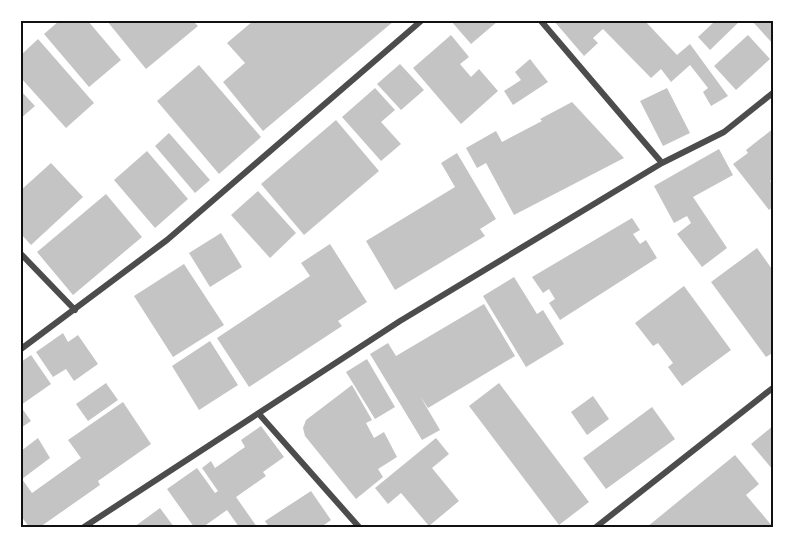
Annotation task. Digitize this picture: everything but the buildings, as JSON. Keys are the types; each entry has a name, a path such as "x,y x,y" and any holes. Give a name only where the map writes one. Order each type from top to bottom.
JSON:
{"street":[{"path":"21,349 176,233 421,21"},
{"path":"541,21 662,163"},
{"path":"84,527 400,321 662,163 724,132 774,92"},
{"path":"21,254 75,310"},
{"path":"596,527 774,387"},
{"path":"259,414 358,527"}]}
